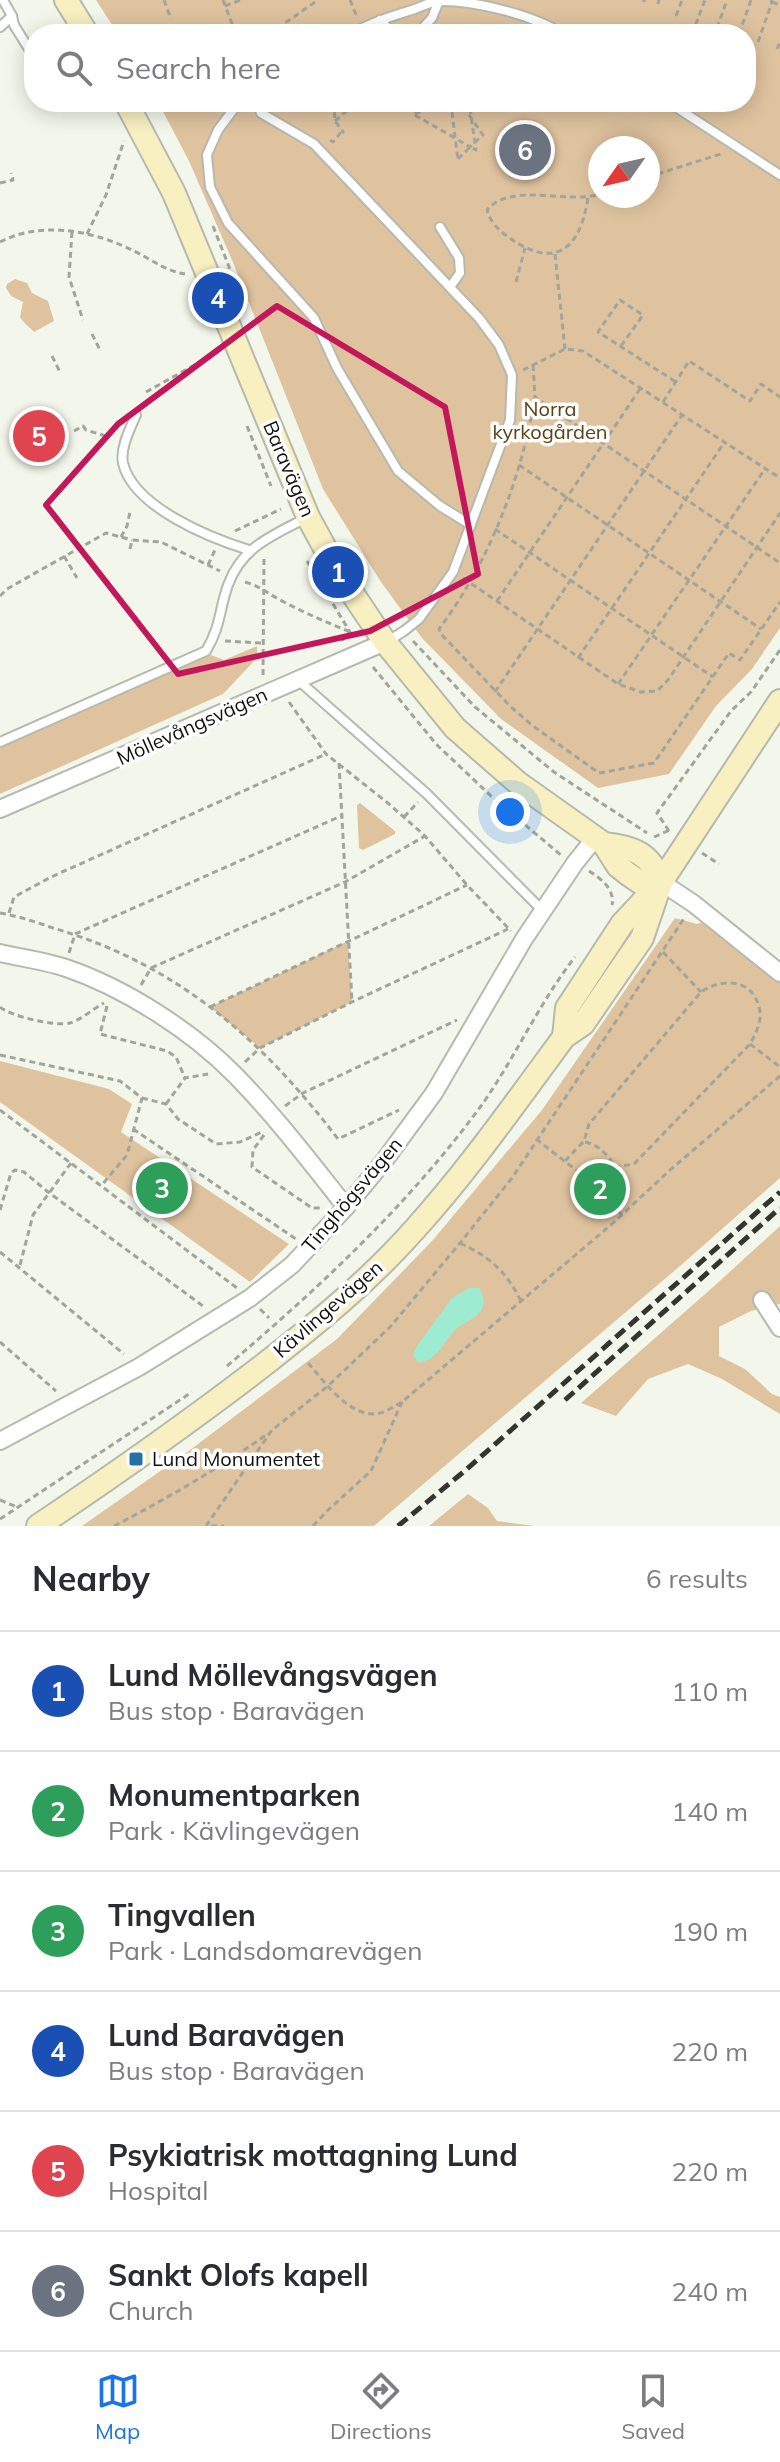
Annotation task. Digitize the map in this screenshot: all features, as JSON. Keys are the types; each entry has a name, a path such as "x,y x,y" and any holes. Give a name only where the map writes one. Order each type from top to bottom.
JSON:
{"main road":[{"path":"66,0 81,24"},
{"name":"Baravägen","path":"131,112 174,193 308,517 338,572 395,637 455,728 518,783 600,841 629,847 654,865 661,882"},
{"name":"Kävlingevägen","path":"38,1526 179,1430 314,1326 414,1230 471,1161 564,1037 567,1008 622,924 661,882 780,701"}],"street":[{"name":"Möllevångsvägen","path":"0,809 395,637"},
{"name":"Tinghögsvägen","path":"0,1441 139,1367 250,1298 292,1265 384,1161 434,1093 524,939 575,863 600,841"},
{"path":"661,882 694,904 780,973"},
{"path":"0,953 64,968 94,979 133,999 188,1035 233,1073 272,1115 346,1207"},
{"path":"762,1300 780,1328"}],"lane":[{"path":"3,0 24,41"},
{"path":"370,24 439,1 480,4 515,12 545,24"},
{"path":"426,24 439,1"},
{"path":"0,27 12,16"},
{"path":"380,20 380,24"},
{"path":"380,20 384,24"},
{"path":"232,112 218,130 207,155 210,187 228,223 314,318 337,368 398,471 440,506 471,525"},
{"path":"261,112 320,149 479,318 499,345 512,375 510,420 453,572 419,619 395,637"},
{"path":"683,112 780,175"},
{"path":"440,227 459,258 460,273 450,287"},
{"path":"136,415 124,444 123,462 141,493 174,518 220,541 249,550"},
{"path":"0,742 206,651 213,640 239,563 260,542 308,517"},
{"path":"298,680 427,794 544,912"}],"path":[{"path":"164,0 171,19"},
{"path":"223,0 232,24"},
{"path":"225,6 241,0"},
{"path":"283,24 318,0"},
{"path":"350,0 359,24"},
{"path":"676,16 682,0"},
{"path":"696,24 705,0"},
{"path":"718,24 727,0"},
{"path":"743,24 751,0"},
{"path":"758,42 772,1 780,5"},
{"path":"777,49 780,42"},
{"path":"320,149 329,139 333,142 343,132 335,121 335,112"},
{"path":"335,121 345,112"},
{"path":"419,112 413,114 470,147"},
{"path":"451,112 458,159 483,135 467,112"},
{"path":"470,112 475,142"},
{"path":"87,234 106,195 124,141"},
{"path":"660,173 739,148"},
{"path":"0,183 13,180 11,173"},
{"path":"561,195 588,198 585,218 576,237 555,254 525,248 503,234 487,210 494,201 507,197 561,195"},
{"path":"209,215 238,291"},
{"path":"0,242 26,232 52,230 87,234 106,238 170,271 185,274"},
{"path":"72,232 69,277 83,320"},
{"path":"516,282 525,248"},
{"path":"555,254 565,349"},
{"path":"621,346 643,315 620,300 598,332 676,382"},
{"path":"92,334 100,350"},
{"path":"512,375 565,349 583,351 780,478"},
{"path":"146,392 218,352"},
{"path":"52,356 60,372"},
{"path":"663,402 689,361 750,401 761,384 780,397"},
{"path":"533,365 535,397 530,428 510,497 470,582 439,629 495,692 533,726 599,773 654,763 729,653 740,660 780,602"},
{"path":"497,601 641,388"},
{"path":"535,397 780,563"},
{"path":"495,692 682,415"},
{"path":"76,430 83,426 86,430 106,436"},
{"path":"578,658 724,442"},
{"path":"519,465 761,629"},
{"path":"618,684 765,469"},
{"path":"121,537 130,512"},
{"path":"453,572 618,684 641,692 657,691 684,657 780,513"},
{"path":"495,529 713,677"},
{"path":"0,596 7,589 106,533 132,540 161,542 232,577 262,587 270,595 348,631"},
{"path":"130,549 132,540"},
{"path":"260,542 264,562 264,682 278,688 326,754 425,836 508,929 524,939"},
{"path":"64,556 77,578"},
{"path":"395,637 554,772 654,837 668,830 657,813 780,650"},
{"path":"213,640 262,643"},
{"path":"9,914 14,897 51,877 326,754"},
{"path":"339,763 352,1002"},
{"path":"404,817 427,794"},
{"path":"64,968 75,934 341,816"},
{"path":"133,999 151,968 345,882 425,836"},
{"path":"210,1007 467,885"},
{"path":"114,1526 230,1460 272,1430 328,1386 391,1326 512,1178 694,904"},
{"path":"0,913 75,934 151,968 210,1007 260,1048 303,1093 338,1139 434,1093"},
{"path":"233,1073 260,1048 508,929"},
{"path":"663,952 701,992"},
{"path":"565,1161 584,1141 589,1124 701,992 713,984 727,982 738,984 753,994 760,1017 750,1044 634,1164 615,1167 598,1187"},
{"path":"0,1007 6,1012 53,1023 70,1023 109,1000 100,1034 167,1051 176,1057 185,1078"},
{"path":"272,1115 303,1093 435,1029 483,1010"},
{"path":"750,1044 780,1067"},
{"path":"0,1055 120,1081 142,1098 166,1104 178,1119 216,1144 240,1142 268,1130 253,1150 252,1167 312,1208 324,1208"},
{"path":"166,1104 185,1078 216,1072"},
{"path":"308,1363 342,1399 361,1411 373,1414 387,1411 402,1402 780,1076"},
{"path":"101,1186 127,1155 142,1098"},
{"path":"0,1110 250,1298 269,1318"},
{"path":"133,1129 308,1248"},
{"path":"536,1139 598,1187 622,1215"},
{"path":"584,1141 609,1156 615,1167"},
{"path":"19,1267 33,1215 71,1163"},
{"path":"0,1210 11,1173 15,1170 24,1172 219,1317"},
{"path":"460,1243 492,1261 508,1278 521,1301"},
{"path":"0,1252 139,1367"},
{"path":"0,1342 71,1404"},
{"path":"313,1526 371,1471 402,1402"},
{"path":"206,1526 272,1430"},
{"path":"0,1500 17,1507"},
{"path":"211,1526 224,1526"}],"highlighted area":[{"path":"277,306 445,407 478,574 370,631 178,674 46,505 118,424"}],"green space":[{"name":"Norra kyrkogården","path":"96,0 780,0 780,628 752,669 716,706 669,774 598,788 501,719 422,638 381,582 323,489 189,161 163,112 756,112 756,24 112,24"},
{"path":"15,279 27,283 32,293 48,301 54,321 34,332 23,322 20,317 23,302 11,296 6,288"},
{"path":"257,646 257,658 223,694 0,794 0,746 211,655 224,660"},
{"path":"360,803 395,831 395,834 363,850 359,848 357,805"},
{"path":"675,918 697,924 702,922 780,982 780,1178 374,1526 82,1526 186,1453 337,1339 432,1241 542,1110"},
{"path":"348,941 352,1002 260,1048 210,1007"},
{"path":"0,1061 109,1089 132,1104 121,1132 289,1244 250,1282 0,1102"},
{"path":"780,1226 780,1304 751,1311 719,1327 719,1356 745,1369 772,1394 780,1397 780,1414 722,1379 688,1364 648,1379 616,1416 581,1403 712,1288"},
{"path":"468,1494 488,1508 497,1521 535,1526 429,1526"}],"shaded area":[{"path":"469,1288 479,1288 483,1296 480,1312 455,1330 429,1359 417,1362 413,1354 417,1346 452,1298"}],"railway":[{"path":"398,1526 467,1469 780,1192"},
{"path":"565,1400 780,1208"}],"place":[{"name":"Sankt Olofs kapell","path":"525,150"},
{"name":"Lund Baravägen","path":"218,298"},
{"name":"Psykiatrisk mottagning Lund","path":"39,436"},
{"name":"Lund Möllevångsvägen","path":"338,572"},
{"name":"Tingvallen","path":"162,1188"},
{"name":"Monumentparken","path":"600,1189"},
{"name":"Lund Monumentet","path":"136,1459"}]}
